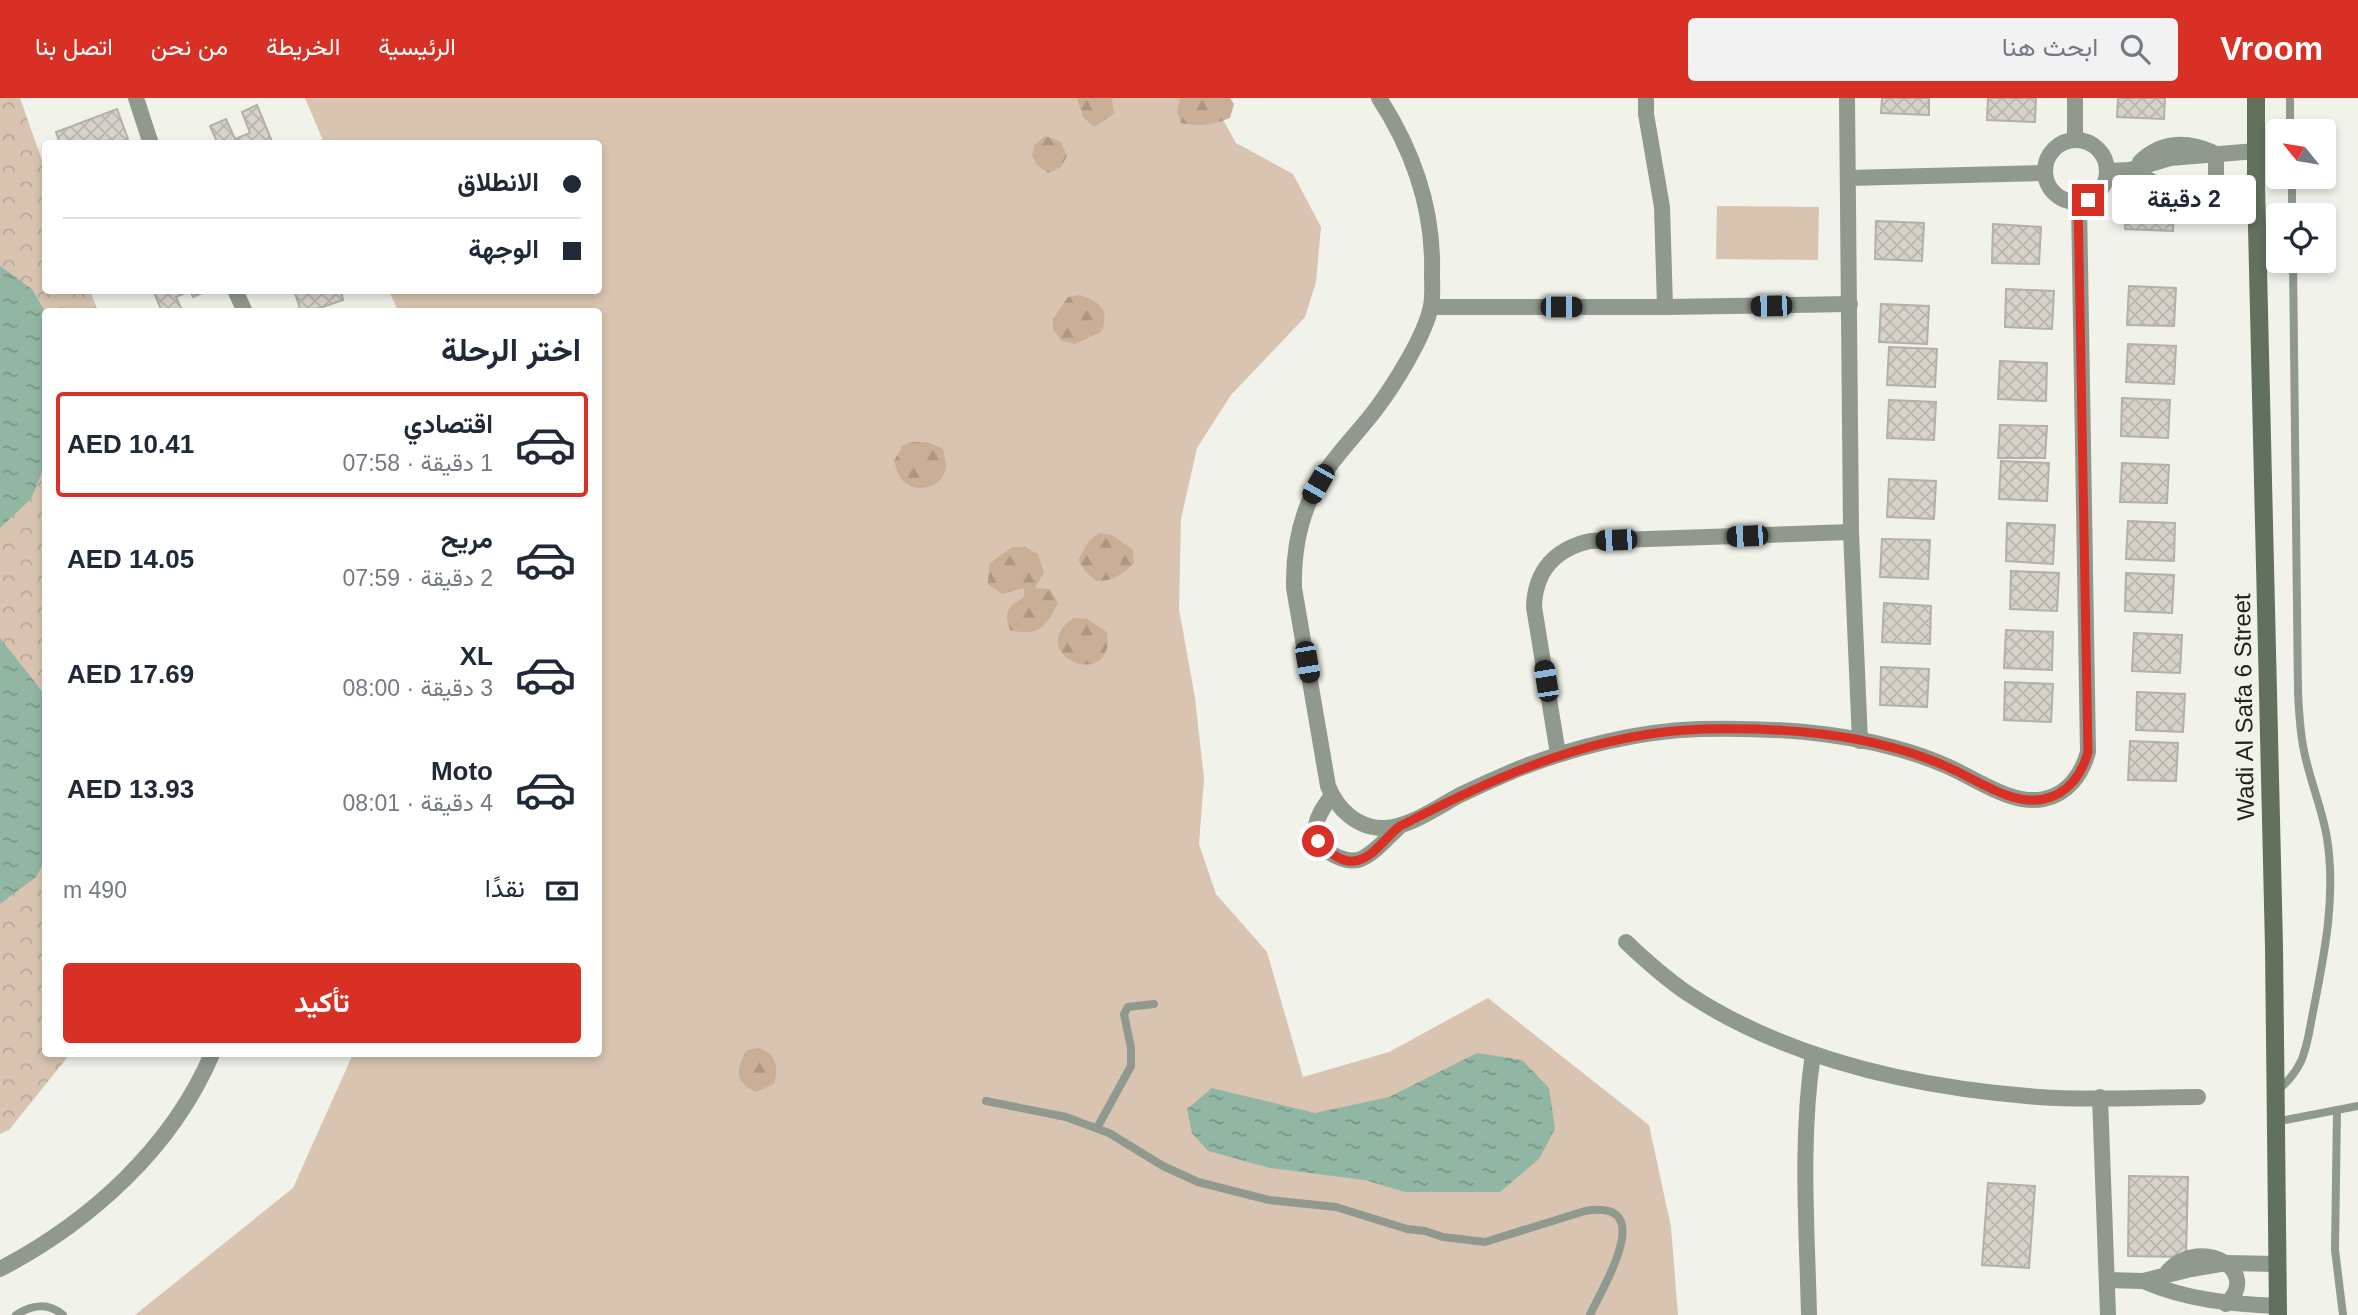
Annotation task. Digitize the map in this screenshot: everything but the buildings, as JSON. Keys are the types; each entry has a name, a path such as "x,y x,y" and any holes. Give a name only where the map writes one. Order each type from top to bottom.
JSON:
{"main road":[{"name":"Wadi Al Safa 6 Street","path":"2256,98 2278,1310"}],"street":[{"path":"135,98 150,140"},
{"path":"1379,98 1403,137 1419,178 1429,222 1431,307 1412,354 1377,408 1327,469 1309,500 1300,524 1293,558 1294,588 1328,786 1341,808 1360,822 1383,828 1399,827"},
{"path":"1646,98 1646,114 1662,207 1665,307"},
{"path":"1847,98 1851,532 1860,740"},
{"path":"2075,98 2075,139"},
{"path":"2075,139 2085,140 2102,152 2108,171 2102,188 2096,195 2078,202 2063,199 2056,194 2046,181 2045,173 2047,160 2053,150 2063,142 2075,139"},
{"path":"2108,171 2130,170 2156,161 2256,151"},
{"path":"2216,154 2216,187"},
{"path":"2130,170 2168,187 2256,184"},
{"path":"1848,178 2045,173"},
{"path":"1332,795 1315,825 1315,834 1325,848 1351,862 1365,858 1399,827 1462,794 1558,754 1629,737 1687,730 1742,728 1829,734 1860,740 1946,766 2010,796 2030,800 2044,799 2060,793 2074,782 2084,768 2088,752 2078,202"},
{"path":"1431,307 1850,304"},
{"path":"1558,754 1534,607 1535,593 1544,568 1564,550 1590,541 1851,532"},
{"path":"1626,942 1655,969 1709,1006 1756,1030 1812,1054 1895,1077 1988,1093 2042,1098 2198,1097"},
{"path":"1809,1315 1805,1161 1807,1093 1812,1054"},
{"path":"0,1269 75,1223 107,1197 137,1167 186,1103 210,1057"},
{"path":"2100,1097 2108,1315"},
{"path":"2163,1283 2226,1263 2277,1264"},
{"path":"2226,1263 2234,1272 2237,1285 2232,1299 2226,1304"},
{"path":"2107,1280 2163,1283 2205,1301 2278,1310"}],"lane":[{"path":"2290,98 2291,119"},
{"path":"2274,1094 2295,1074 2305,1049 2326,947 2331,890 2327,839 2304,751 2298,693 2293,273"},
{"path":"1097,1128 1131,1066 1132,1048 1125,1010 1128,1007 1154,1004"},
{"path":"986,1101 1066,1117 1097,1128 1118,1137 1163,1166 1198,1182 1269,1200 1336,1208 1406,1229 1465,1241 1485,1242 1602,1208 1617,1216 1625,1231 1622,1248 1590,1315"},
{"path":"2275,1122 2358,1107"},
{"path":"2337,1110 2335,1250 2343,1315"},
{"path":"16,1315 27,1308 39,1306 57,1310 62,1315"}],"green space":[{"path":"0,98 20,98 42,160 42,294 91,294 97,308 42,308 42,1057 68,1057 9,1130 0,1134"},
{"path":"305,98 1211,98 1236,143 1293,174 1321,227 1316,282 1305,317 1231,395 1197,448 1181,519 1179,609 1195,698 1204,779 1199,844 1216,894 1267,952 1303,1077 1389,1052 1488,998 1649,1125 1671,1227 1678,1315 135,1315 293,1188 352,1057 602,1057 602,308 397,308 390,294 602,294 602,140 323,140"},
{"path":"1077,98 1112,98 1114,114 1094,127 1083,117"},
{"path":"1180,98 1230,98 1234,104 1230,118 1206,125 1194,125 1181,123 1177,111"},
{"path":"1045,136 1061,142 1067,156 1061,167 1048,173 1037,165 1032,155 1034,145"},
{"path":"1717,206 1819,207 1818,260 1716,259"},
{"path":"1080,295 1102,308 1105,318 1101,332 1075,344 1062,341 1053,330 1053,319 1068,297"},
{"path":"928,442 943,449 946,466 944,474 934,485 912,487 899,475 894,461 903,445"},
{"path":"1099,533 1112,535 1133,550 1134,563 1117,576 1096,581 1078,560 1089,541"},
{"path":"1012,547 1025,547 1038,554 1044,573 1035,588 1050,589 1058,603 1045,624 1034,631 1010,630 1008,623 1008,610 1024,597 1024,588 1002,594 988,584 989,564"},
{"path":"1073,618 1087,619 1107,632 1106,651 1098,661 1087,665 1074,662 1064,655 1058,645 1060,632"},
{"path":"759,1048 773,1058 776,1072 774,1084 756,1092 743,1084 739,1069 747,1050"}],"water":[{"path":"0,266 32,289 43,308 42,472 31,499 0,528"},
{"path":"0,638 42,691 42,866 36,877 0,904"},
{"path":"1477,1053 1522,1060 1549,1088 1555,1129 1539,1159 1500,1192 1405,1192 1365,1180 1270,1168 1208,1151 1192,1133 1187,1109 1212,1088 1315,1113 1389,1097"}],"route":[{"path":"1318,841 1343,860 1351,862 1365,858 1399,827 1518,769 1558,754 1629,737 1687,730 1742,728 1829,734 1860,740 1946,766 2010,796 2030,800 2044,799 2060,793 2074,782 2084,768 2088,752 2078,202 2088,200"}]}
